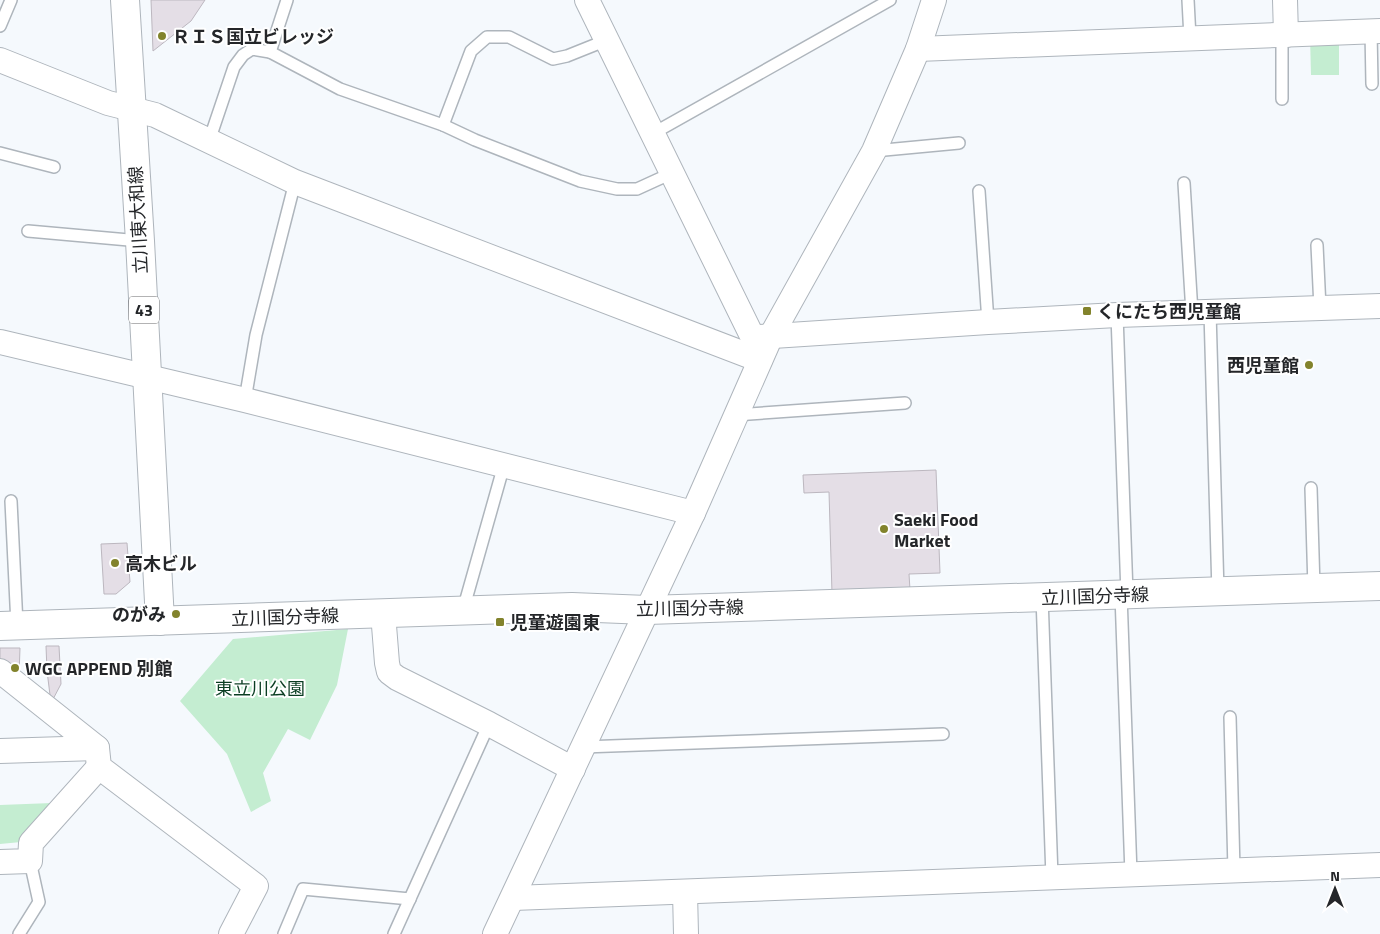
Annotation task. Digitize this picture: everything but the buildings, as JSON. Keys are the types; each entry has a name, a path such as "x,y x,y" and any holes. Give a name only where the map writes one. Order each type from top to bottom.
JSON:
{"main road":[{"name":"立川東大和線","path":"125,0 160,621"},
{"name":"立川国分寺線","path":"9,625 572,606 646,610 1380,586"}],"street":[{"path":"587,0 672,173 762,337"},
{"path":"496,934 693,513 760,360 762,337 874,151 918,49 934,0"},
{"path":"1284,35 1285,0"},
{"path":"918,49 1376,31"},
{"path":"0,60 108,103 155,115 295,182 760,360"},
{"path":"720,345 762,337 988,322 1117,315 1380,306"},
{"path":"0,342 245,400 693,513"},
{"path":"383,613 389,672 397,678 573,768"},
{"path":"0,671 98,757 256,886 230,934"},
{"path":"0,751 98,757"},
{"path":"0,862 30,861 31,843 98,757"},
{"path":"513,898 1380,865"},
{"path":"685,892 686,934"}],"lane":[{"path":"0,26 11,0"},
{"path":"270,52 287,0"},
{"path":"652,134 890,0"},
{"path":"1188,0 1190,38"},
{"path":"1372,84 1376,31"},
{"path":"1282,99 1284,35"},
{"path":"443,124 471,51 487,37 509,37 553,58 567,56 607,40"},
{"path":"209,141 234,67 243,55 252,49 270,52 340,89 443,124 475,140 580,181 617,189 637,188 672,173"},
{"path":"874,151 959,144"},
{"path":"0,153 54,167"},
{"path":"245,400 256,335 295,182"},
{"path":"1184,183 1201,313 1218,592"},
{"path":"979,191 988,322"},
{"path":"28,231 140,242"},
{"path":"1317,245 1320,308"},
{"path":"1117,315 1131,874"},
{"path":"735,415 905,403"},
{"path":"463,610 504,465"},
{"path":"1312,488 1314,588"},
{"path":"9,625 11,502"},
{"path":"1042,598 1052,877"},
{"path":"1230,717 1234,870"},
{"path":"394,934 489,724"},
{"path":"583,747 943,734"},
{"path":"19,934 39,902 30,861"},
{"path":"284,934 303,890 410,899"}],"green space":[{"path":"1310,36 1339,36 1339,75 1311,75"},
{"name":"東立川公園","path":"348,629 337,685 310,740 288,729 263,773 271,801 251,812 227,754 180,701 233,639"},
{"path":"52,803 21,842 0,844 0,805"}],"place":[{"name":"ＲＩＳ国立ビレッジ","path":"162,36"},
{"name":"くにたち西児童館","path":"1087,311"},
{"name":"西児童館","path":"1309,365"},
{"name":"Saeki Food Market","path":"884,529"},
{"name":"高木ビル","path":"115,563"},
{"name":"のがみ","path":"176,614"},
{"name":"児童遊園東","path":"500,622"},
{"name":"WGC APPEND 別館","path":"15,668"}]}
